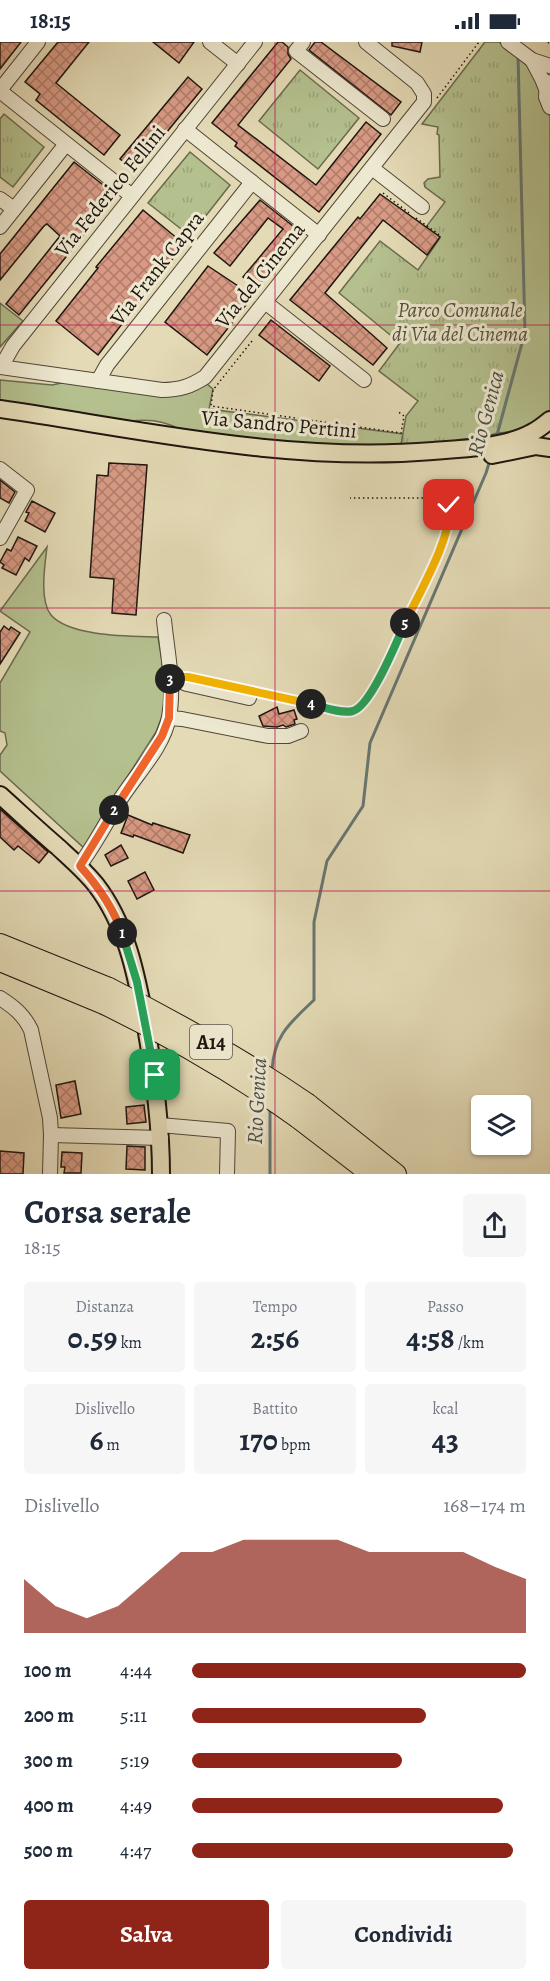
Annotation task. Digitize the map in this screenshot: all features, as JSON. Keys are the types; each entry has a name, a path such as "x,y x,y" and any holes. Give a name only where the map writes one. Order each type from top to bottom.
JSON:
{"highway":[{"name":"A14","path":"0,944 107,996"},
{"name":"A14","path":"0,961 171,1019 220,1047 303,1111 371,1174"},
{"name":"A14","path":"303,1111 366,1148 396,1174"}],"main road":[{"name":"Via Sandro Pertini","path":"0,409 267,450 371,455 474,452"},
{"name":"Via Sandro Pertini","path":"0,419 171,447 308,464 404,464 508,447 550,448"},
{"name":"Via Sandro Pertini","path":"508,447 550,420"},
{"path":"0,795 80,866 108,902 130,954 155,1075 161,1132 161,1174"}],"street":[{"path":"38,42 0,91 132,196"},
{"path":"212,42 238,64"},
{"name":"Via Federico Fellini","path":"0,367 13,346 255,42"},
{"path":"303,42 296,51 383,119"},
{"name":"Via del Cinema","path":"0,367 162,390 176,390 191,386 206,377 424,102 424,94 417,82 366,42"},
{"path":"509,43 532,60 550,66"},
{"path":"532,60 542,79 548,83 546,97 550,107"},
{"path":"185,129 319,235"},
{"path":"0,227 66,144"},
{"path":"372,168 422,207"},
{"name":"Via Frank Capra","path":"98,381 107,365 252,182"},
{"path":"0,199 14,209"},
{"path":"265,302 359,376"},
{"path":"0,469 27,490 0,538"},
{"path":"80,866 118,803 151,755 169,718 170,677 164,620"},
{"path":"170,677 187,684 252,695"},
{"path":"169,718 268,736 288,736 301,731"},
{"path":"0,999 15,1008 26,1019 31,1030 50,1118 50,1174"},
{"path":"51,1135 228,1131 226,1174"}],"path":[{"path":"432,102 479,42"},
{"path":"252,341 213,390 211,406 401,433 404,416 397,411"},
{"path":"252,695 353,711 363,705 381,674 447,533 451,516 449,505 441,498 350,498"}],"green space":[{"name":"Parco Comunale di Via del Cinema","path":"485,42 499,42 518,57 525,332 497,433 437,444 401,445 406,416 418,401 379,371 400,343 339,293 380,241 418,270 440,238 426,227 445,202 425,187 424,183 428,179 440,177 438,127 422,124"},
{"path":"518,57 525,62 534,76 540,89 542,106 550,116 550,412 525,427 497,433 525,332"},
{"path":"300,70 359,118 318,169 259,121"},
{"path":"4,114 44,147 13,187 0,177 0,119"},
{"path":"190,152 230,185 190,236 148,203"},
{"path":"0,303 23,321 0,347"},
{"path":"0,380 52,385 66,382 172,396 192,392 207,384 213,389 209,409 403,434 401,445 290,444 179,429 156,421 131,421 0,401"},
{"path":"47,547 44,591 47,608 51,615 72,628 86,631 158,637 162,661 165,708 156,732 84,848 0,771 0,755 7,745 5,733 0,731 0,683 30,632 0,611"}],"building":[{"path":"0,42 21,42 0,69"},
{"path":"58,42 89,42 56,83 120,135 104,155 36,100 40,94 25,82"},
{"path":"153,42 194,42 179,63"},
{"path":"278,42 288,47 291,59 238,125 316,185 366,122 381,134 319,212 235,146 237,143 212,123"},
{"path":"315,42 321,42 401,102 391,115 309,50"},
{"path":"392,42 422,42 420,52 392,46"},
{"path":"188,77 202,89 135,171 120,159"},
{"path":"74,162 116,195 19,315 6,304 60,236 47,224 44,226 0,280 0,254"},
{"path":"380,194 440,237 427,255 383,220 325,293 387,348 373,365 290,300 358,217 360,219"},
{"path":"260,200 302,233 256,288 243,277 283,229 268,218 230,266 214,253"},
{"path":"143,210 184,244 98,355 56,321 98,268 96,267"},
{"path":"208,266 253,296 207,355 165,322"},
{"path":"271,320 330,366 319,381 259,335"},
{"path":"109,463 147,465 136,615 112,613 114,579 90,577 97,475 108,476"},
{"path":"0,480 15,492 9,503 0,498"},
{"path":"32,501 55,513 45,532 25,521 29,513 26,512"},
{"path":"18,537 37,546 29,561 25,558 16,575 2,568 4,565 0,562 7,549 11,551"},
{"path":"4,626 9,630 11,627 20,633 0,664 0,632"},
{"path":"277,707 279,714 294,710 297,719 294,720 295,724 286,727 283,725 263,726 259,716"},
{"path":"0,809 48,852 39,863 18,846 14,850 0,837"},
{"path":"128,815 152,825 153,823 190,835 183,853 134,835 133,837 121,833"},
{"path":"121,845 128,858 111,866 105,855"},
{"path":"145,872 154,890 137,899 128,881"},
{"path":"75,1081 81,1114 61,1118 56,1085"},
{"path":"144,1105 146,1122 127,1124 126,1107"},
{"path":"127,1146 145,1147 145,1170 126,1169"},
{"path":"0,1151 24,1153 23,1174 0,1174"},
{"path":"62,1152 82,1153 81,1173 64,1173 65,1167 61,1167"}],"waterway":[{"name":"Rio Genica","path":"496,439 525,332 518,56"},
{"name":"Rio Genica","path":"272,1070 273,1058 280,1039 291,1023 314,1000 314,922 327,861 363,806 370,743 490,460"},
{"name":"Rio Genica","path":"270,1107 270,1174"}],"route":[{"path":"155,1075 137,982 119,923 108,902 80,866 162,736 169,718 170,677 188,677 343,711 353,711 363,705 381,674 447,533 451,516 449,505"}]}
